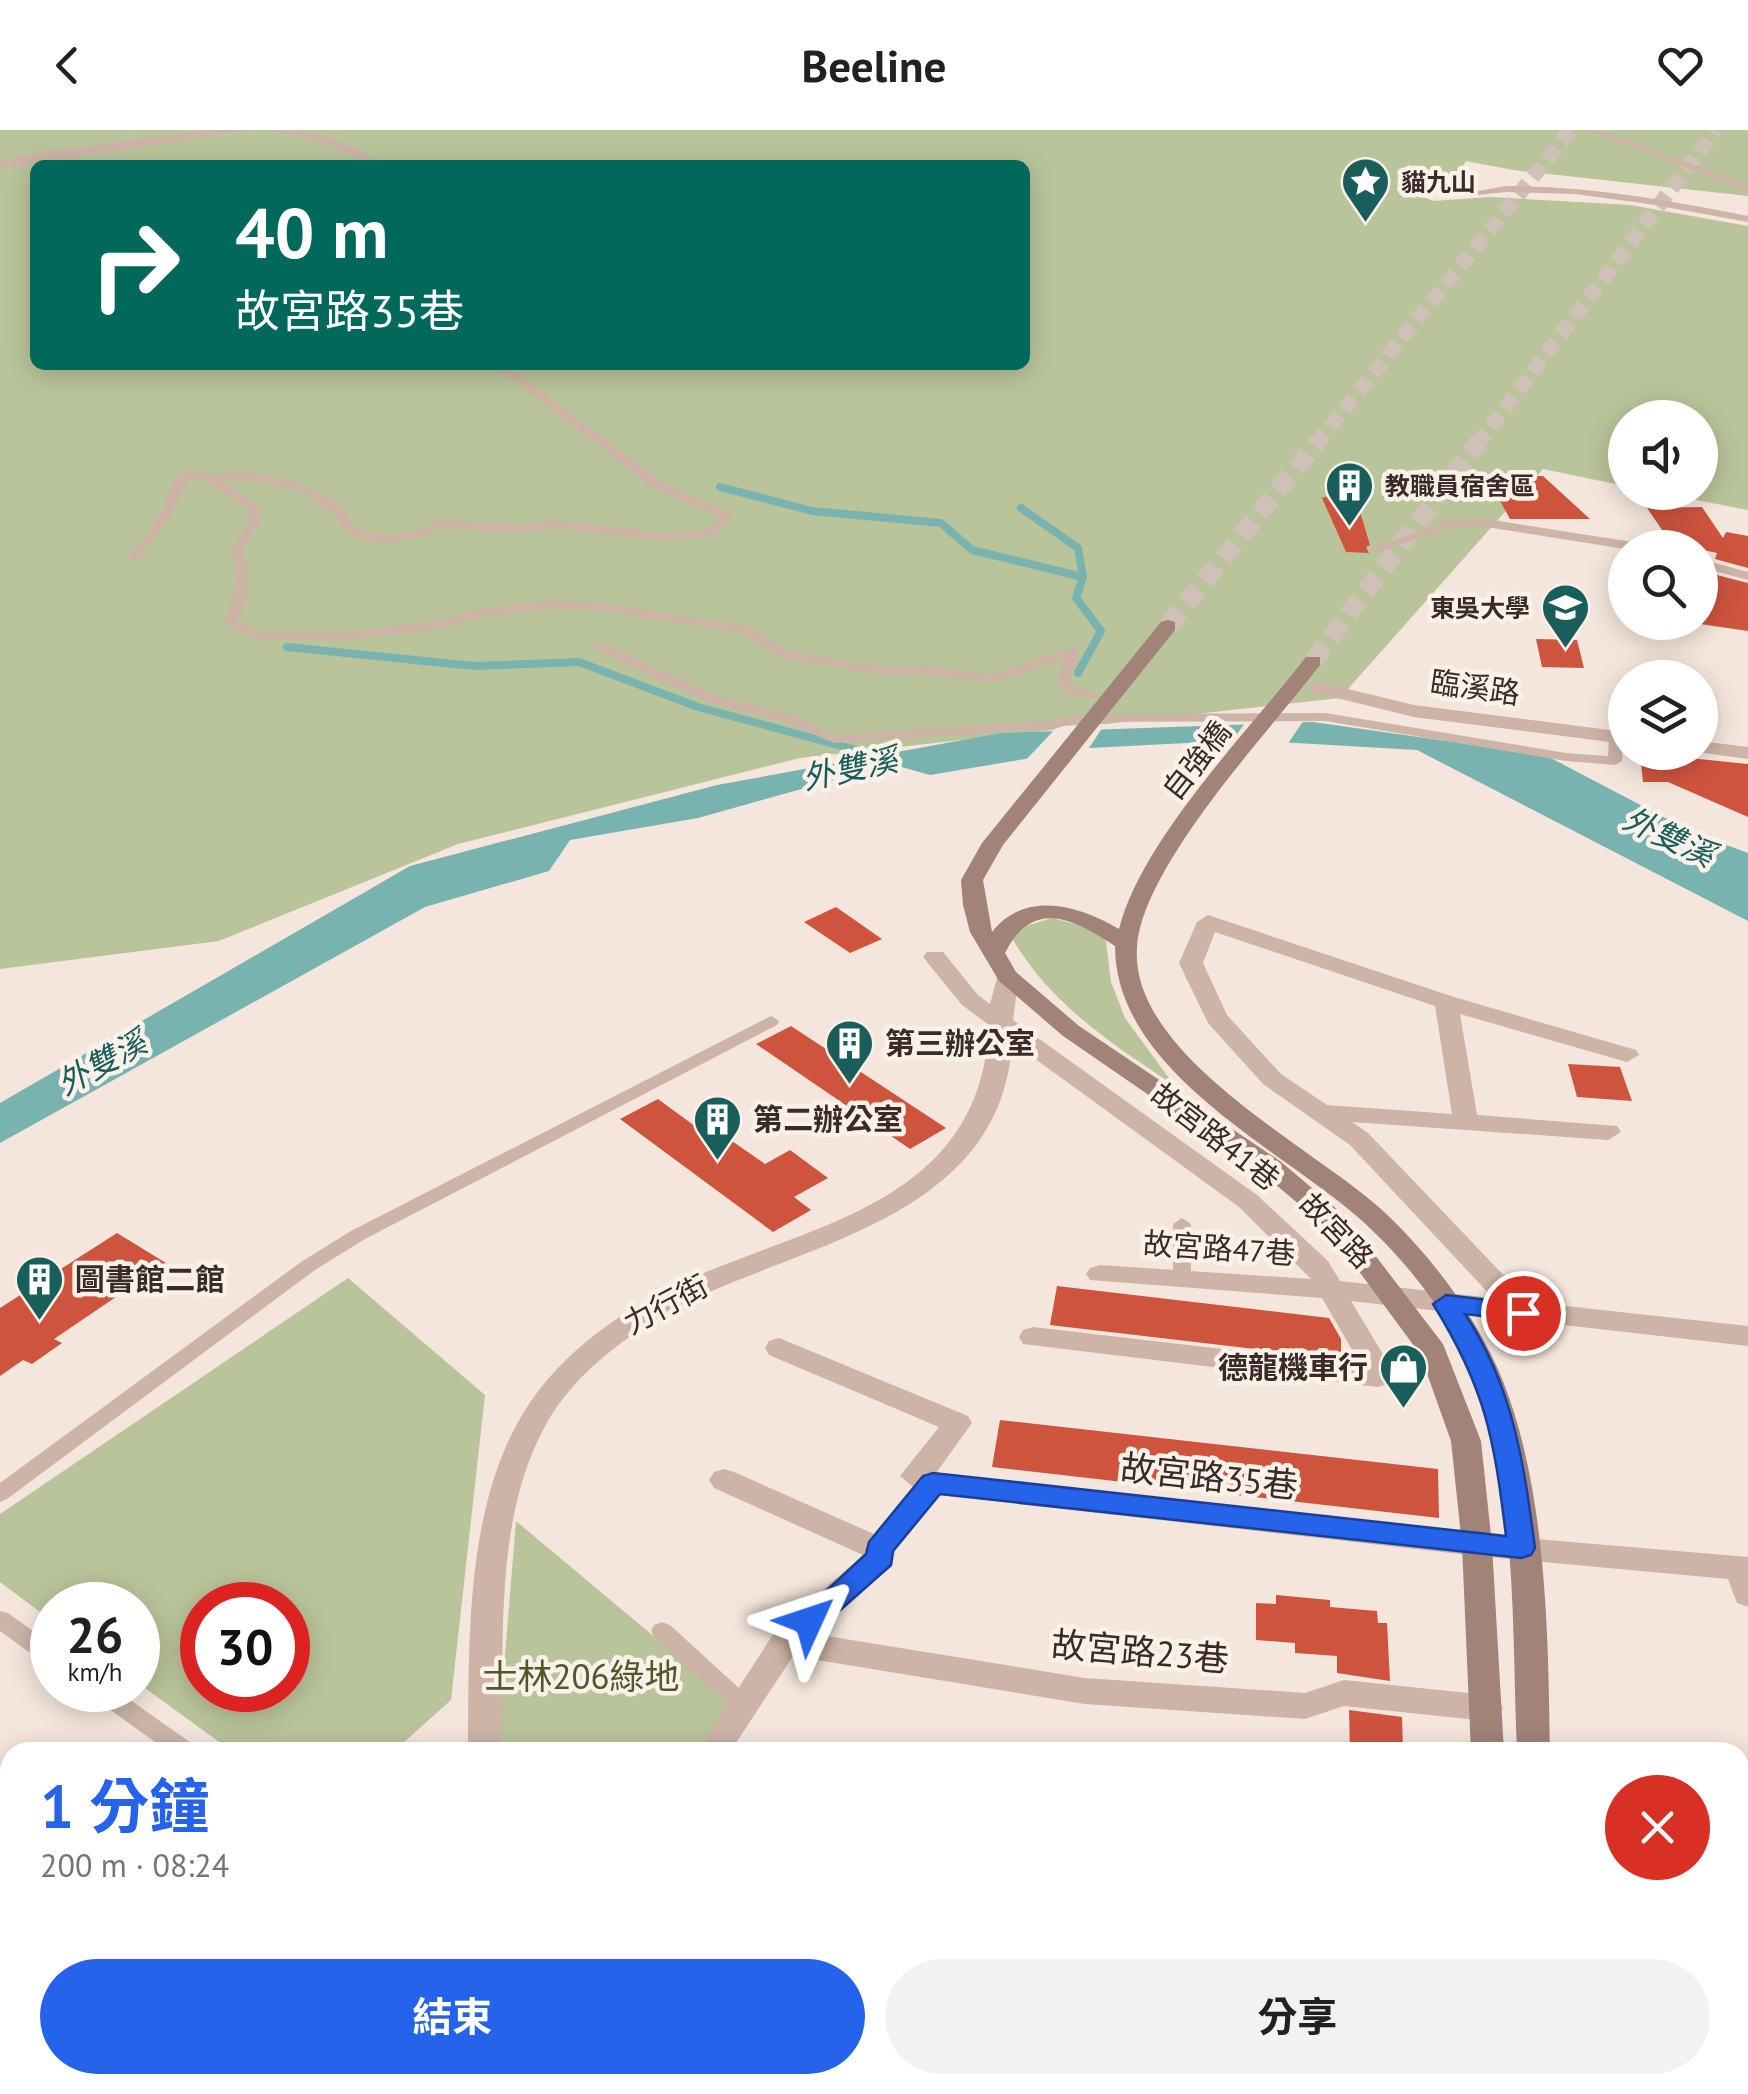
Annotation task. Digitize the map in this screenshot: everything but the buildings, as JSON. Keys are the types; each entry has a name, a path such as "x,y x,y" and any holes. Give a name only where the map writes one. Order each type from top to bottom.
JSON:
{"main road":[{"path":"1097,703 1168,626"},
{"name":"自強橋","path":"1163,853 1314,661"},
{"name":"故宮路","path":"1097,703 992,843 972,880 981,932 1000,977 1270,1168 1336,1222 1433,1352 1466,1442 1477,1545 1488,1742"},
{"name":"故宮路","path":"1163,853 1136,902 1126,943 1127,974 1142,1014 1170,1057 1370,1214 1425,1272 1473,1345 1508,1442 1521,1548 1533,1742"},
{"path":"1000,977 1010,925 1028,915 1056,912 1081,918 1126,943"}],"street":[{"path":"0,165 55,154 242,130"},
{"name":"臨溪路","path":"1319,688 1425,712 1608,735"},
{"path":"1718,749 1748,753"},
{"path":"1523,1313 1360,1139 1272,1079 1216,1018 1191,963 1208,922 1446,1002 1627,1055"},
{"name":"故宮路41巷","path":"935,956 970,1000 1248,1201 1318,1267 1376,1366 1378,1377 1034,1338"},
{"name":"力行街","path":"485,1742 496,1542 512,1468 539,1409 598,1342 663,1302 878,1216 967,1137 986,1103 1000,1062 1000,977"},
{"path":"1446,1002 1466,1122"},
{"path":"1326,1113 1608,1132"},
{"name":"故宮路47巷","path":"1100,1274 1329,1289 1748,1336"},
{"path":"779,1348 958,1423 915,1476 933,1483 879,1549"},
{"path":"724,1480 879,1549"},
{"name":"故宮路35巷","path":"933,1483 1521,1548 1746,1578"},
{"path":"719,1742 785,1642 881,1558 879,1549"},
{"name":"故宮路23巷","path":"785,1642 1084,1691 1305,1706 1344,1694 1487,1708"}],"lane":[{"path":"272,130 301,133 353,148 371,160"},
{"path":"1592,130 1748,188"},
{"path":"1477,192 1503,188 1564,191 1748,219"},
{"path":"132,558 143,551 186,474 208,478 261,476 295,482 344,514 349,529 381,538 423,533 438,524 524,530 552,524 663,537 710,533 728,515 659,486 506,370"},
{"path":"208,478 256,508 255,520 237,549 243,570 242,603 230,621 256,636 344,636 441,625 471,614 544,605 596,606 743,630 784,654 880,671 928,670 994,678 1073,651 1063,680 1072,690 1097,703"},
{"path":"1375,549 1452,522 1480,522 1608,542"},
{"path":"1718,568 1748,576"},
{"path":"598,646 710,698 787,718 834,739 1058,724 1073,718 1325,717 1566,757 1608,760"},
{"path":"0,1494 341,1245 771,1021"},
{"path":"1182,1224 1182,1280"},
{"path":"0,1619 30,1640"},
{"path":"662,1631 744,1706"},
{"path":"130,1712 172,1742"}],"green space":[{"path":"0,130 1748,130 1748,196 1513,170 1466,161 1456,177 1402,187 1433,201 1491,197 1630,205 1748,226 1748,510 1718,504 1718,400 1608,400 1608,482 1543,469 1340,698 800,758 458,844 219,941 0,969"},
{"path":"1052,918 1094,929 1106,941 1111,982 1125,1018 1174,1085 1084,1021 1027,961 1012,938 1022,927"},
{"path":"348,1278 485,1395 451,1700 404,1742 219,1742 160,1699 160,1582 30,1582 30,1604 0,1582 0,1514"},
{"name":"士林206綠地","path":"516,1521 731,1701 704,1742 498,1742"}],"water":[{"name":"外雙溪","path":"1313,722 1545,755 1692,832 1748,853 1748,921 1417,750 1244,740 1090,748 930,775 891,764 698,818 570,840 549,871 425,907 0,1143 0,1103 410,866 717,785 1001,733"}],"pier":[{"path":"1306,717 1285,748 1228,746 1248,719"},
{"path":"1105,724 1085,754 1022,764 1058,726"}],"waterway":[{"path":"720,487 812,511 941,523 972,550 1083,577"},
{"path":"1021,508 1078,548 1083,577"},
{"path":"1078,673 1101,631 1076,598 1083,577"},
{"path":"287,647 474,666 579,662 698,707 886,758"}],"tunnel":[{"path":"1315,445 1571,130"},
{"path":"1477,445 1716,130"},
{"path":"1168,626 1317,442"},
{"path":"1313,661 1479,442"}],"place":[{"name":"貓九山","path":"1366,224"},
{"name":"教職員宿舍區","path":"1350,528"},
{"name":"東吳大學","path":"1565,650"},
{"name":"第三辦公室","path":"850,1086"},
{"name":"第二辦公室","path":"718,1162"},
{"name":"圖書館二館","path":"40,1322"},
{"name":"德龍機車行","path":"1403,1410"}],"route":[{"path":"809,1621 881,1558 879,1549 933,1483 1521,1548 1508,1442 1473,1345 1446,1304 1523,1313"}]}
